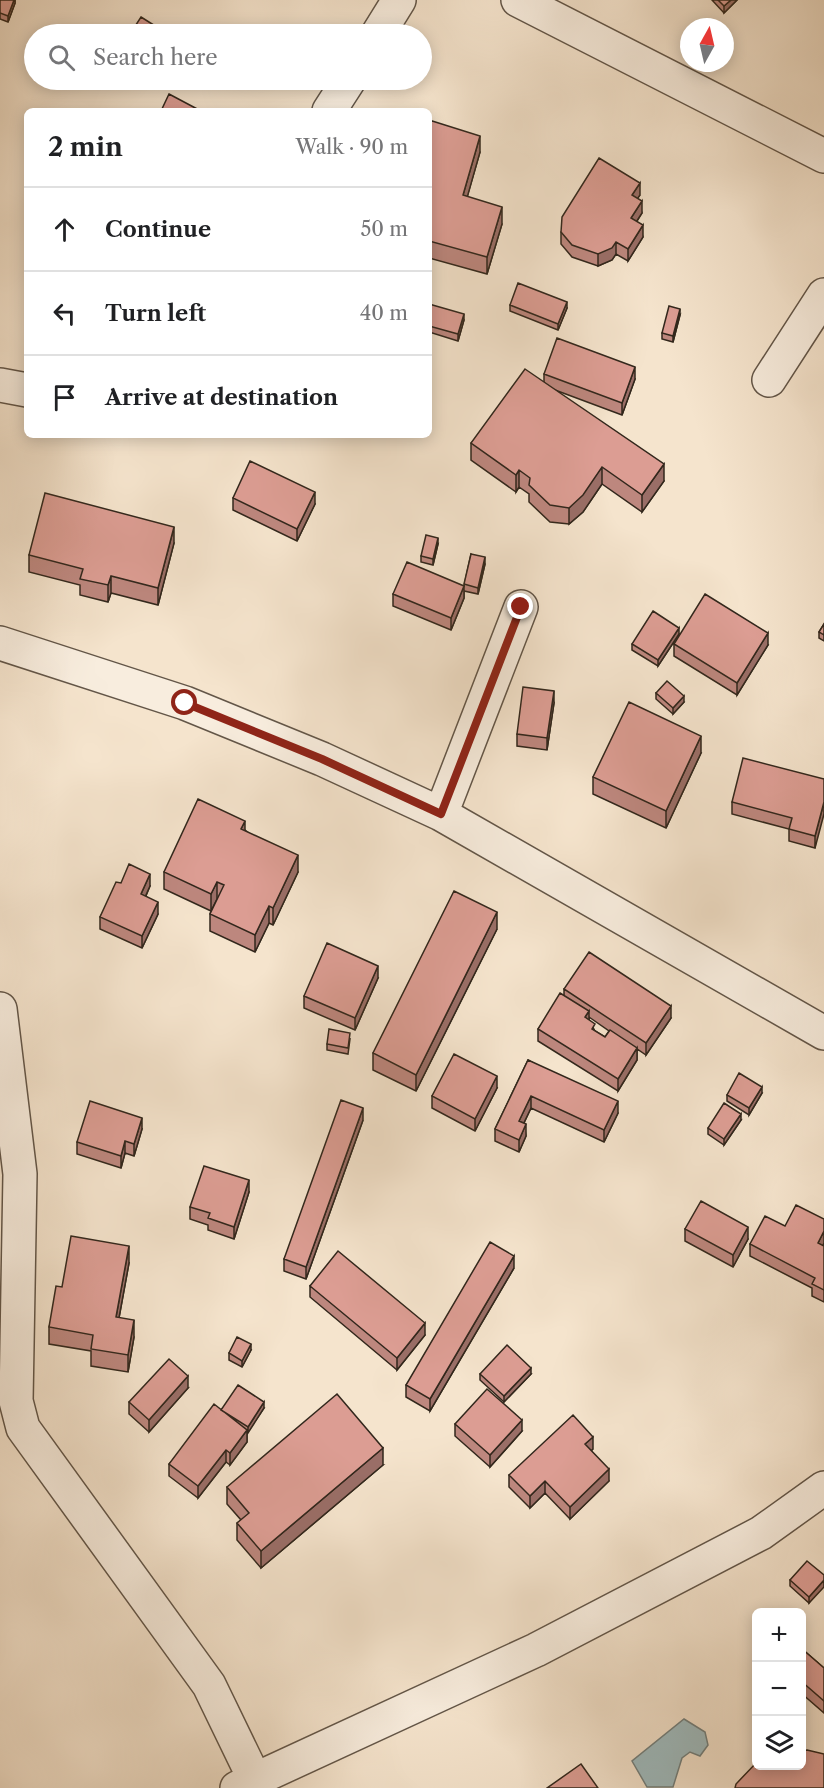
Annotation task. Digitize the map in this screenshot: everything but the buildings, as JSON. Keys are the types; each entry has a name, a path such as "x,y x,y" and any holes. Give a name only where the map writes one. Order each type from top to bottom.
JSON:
{"street":[{"path":"384,24 399,0"},
{"path":"518,0 824,156"},
{"path":"331,108 343,90"},
{"path":"770,380 824,295"},
{"path":"0,385 24,389"},
{"path":"441,814 521,607"},
{"path":"0,643 185,703 322,759 441,814 824,1034"},
{"path":"0,1009 20,1174 16,1401 23,1428 209,1685 246,1784 546,1645 761,1533 824,1488"}],"water":[{"path":"684,1719 705,1732 708,1745 700,1756 690,1752 682,1758 673,1787 647,1787 632,1761"}],"route":[{"path":"185,703 322,759 441,814 521,607"}]}
